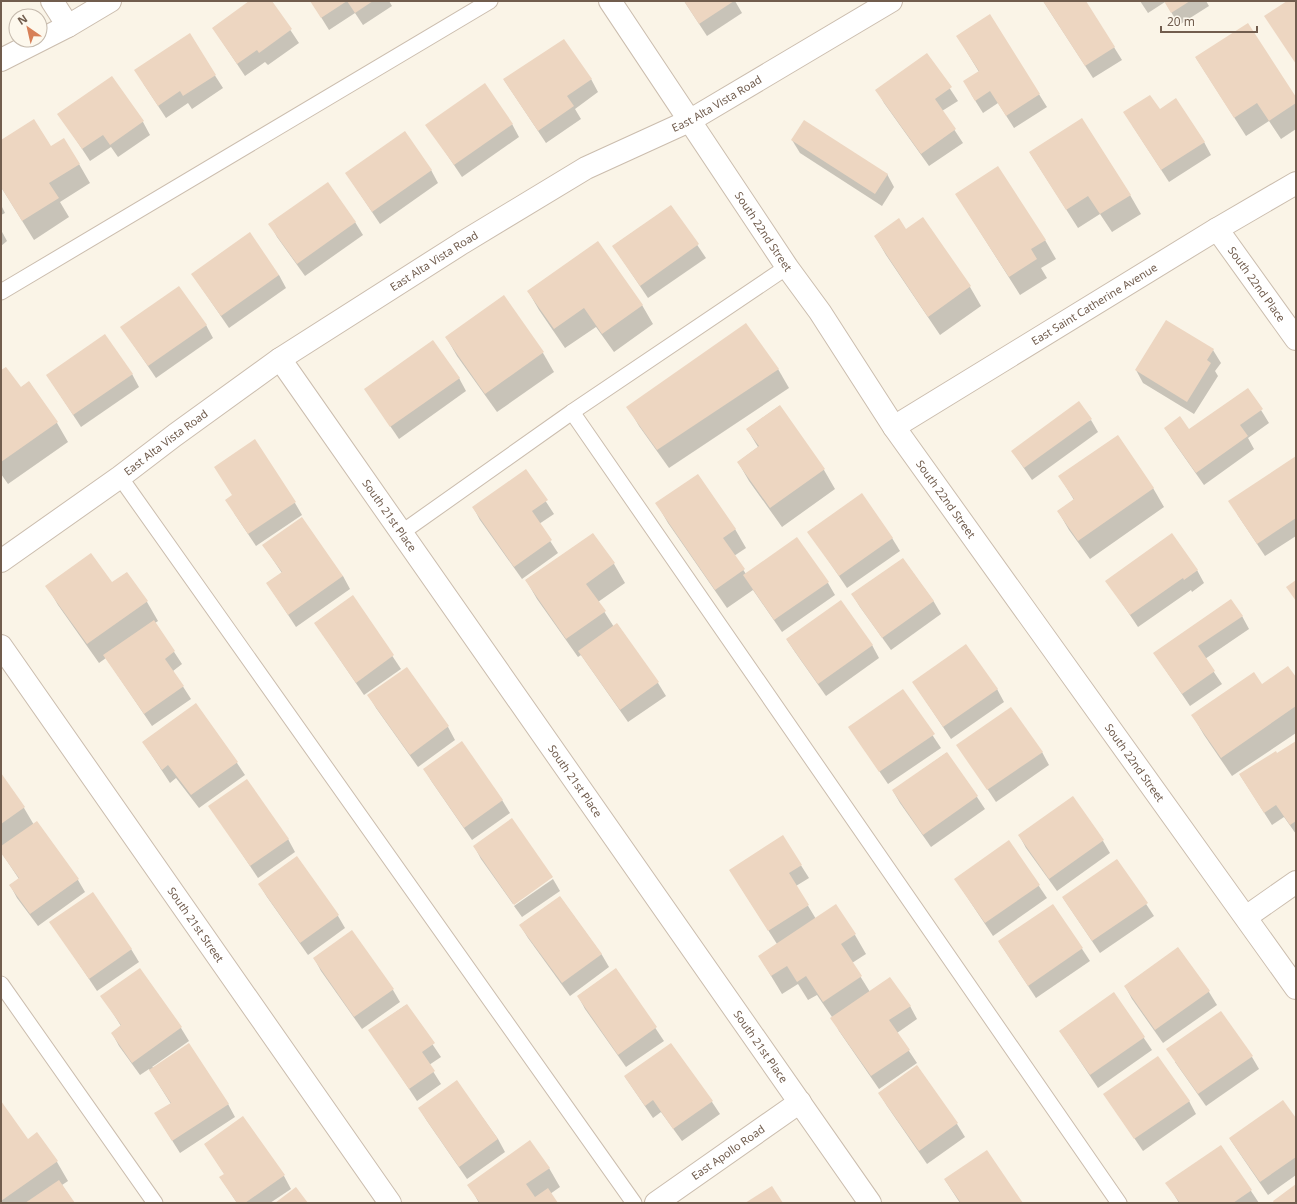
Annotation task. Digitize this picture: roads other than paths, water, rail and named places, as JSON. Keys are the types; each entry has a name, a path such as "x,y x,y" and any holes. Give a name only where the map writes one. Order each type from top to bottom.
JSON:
{"street":[{"path":"52,1 68,26"},
{"path":"1,60 68,26 110,1"},
{"name":"South 22nd Street","path":"610,1 787,267 820,312 894,427 1296,988"},
{"name":"East Alta Vista Road","path":"1,560 120,477 175,435 280,360 462,243 586,168 689,121 891,1"},
{"name":"East Saint Catherine Avenue","path":"894,427 1217,229 1296,183"},
{"name":"South 22nd Place","path":"1217,229 1296,339"},
{"name":"South 21st Place","path":"280,360 870,1203"},
{"name":"South 21st Street","path":"1,646 390,1203"},
{"path":"1246,917 1296,882"},
{"name":"East Apollo Road","path":"656,1203 800,1102"}],"lane":[{"path":"1,292 490,1"},
{"path":"401,533 572,412 787,267"},
{"path":"572,412 1119,1203"},
{"path":"120,477 634,1203"},
{"path":"1,984 154,1203"}]}
